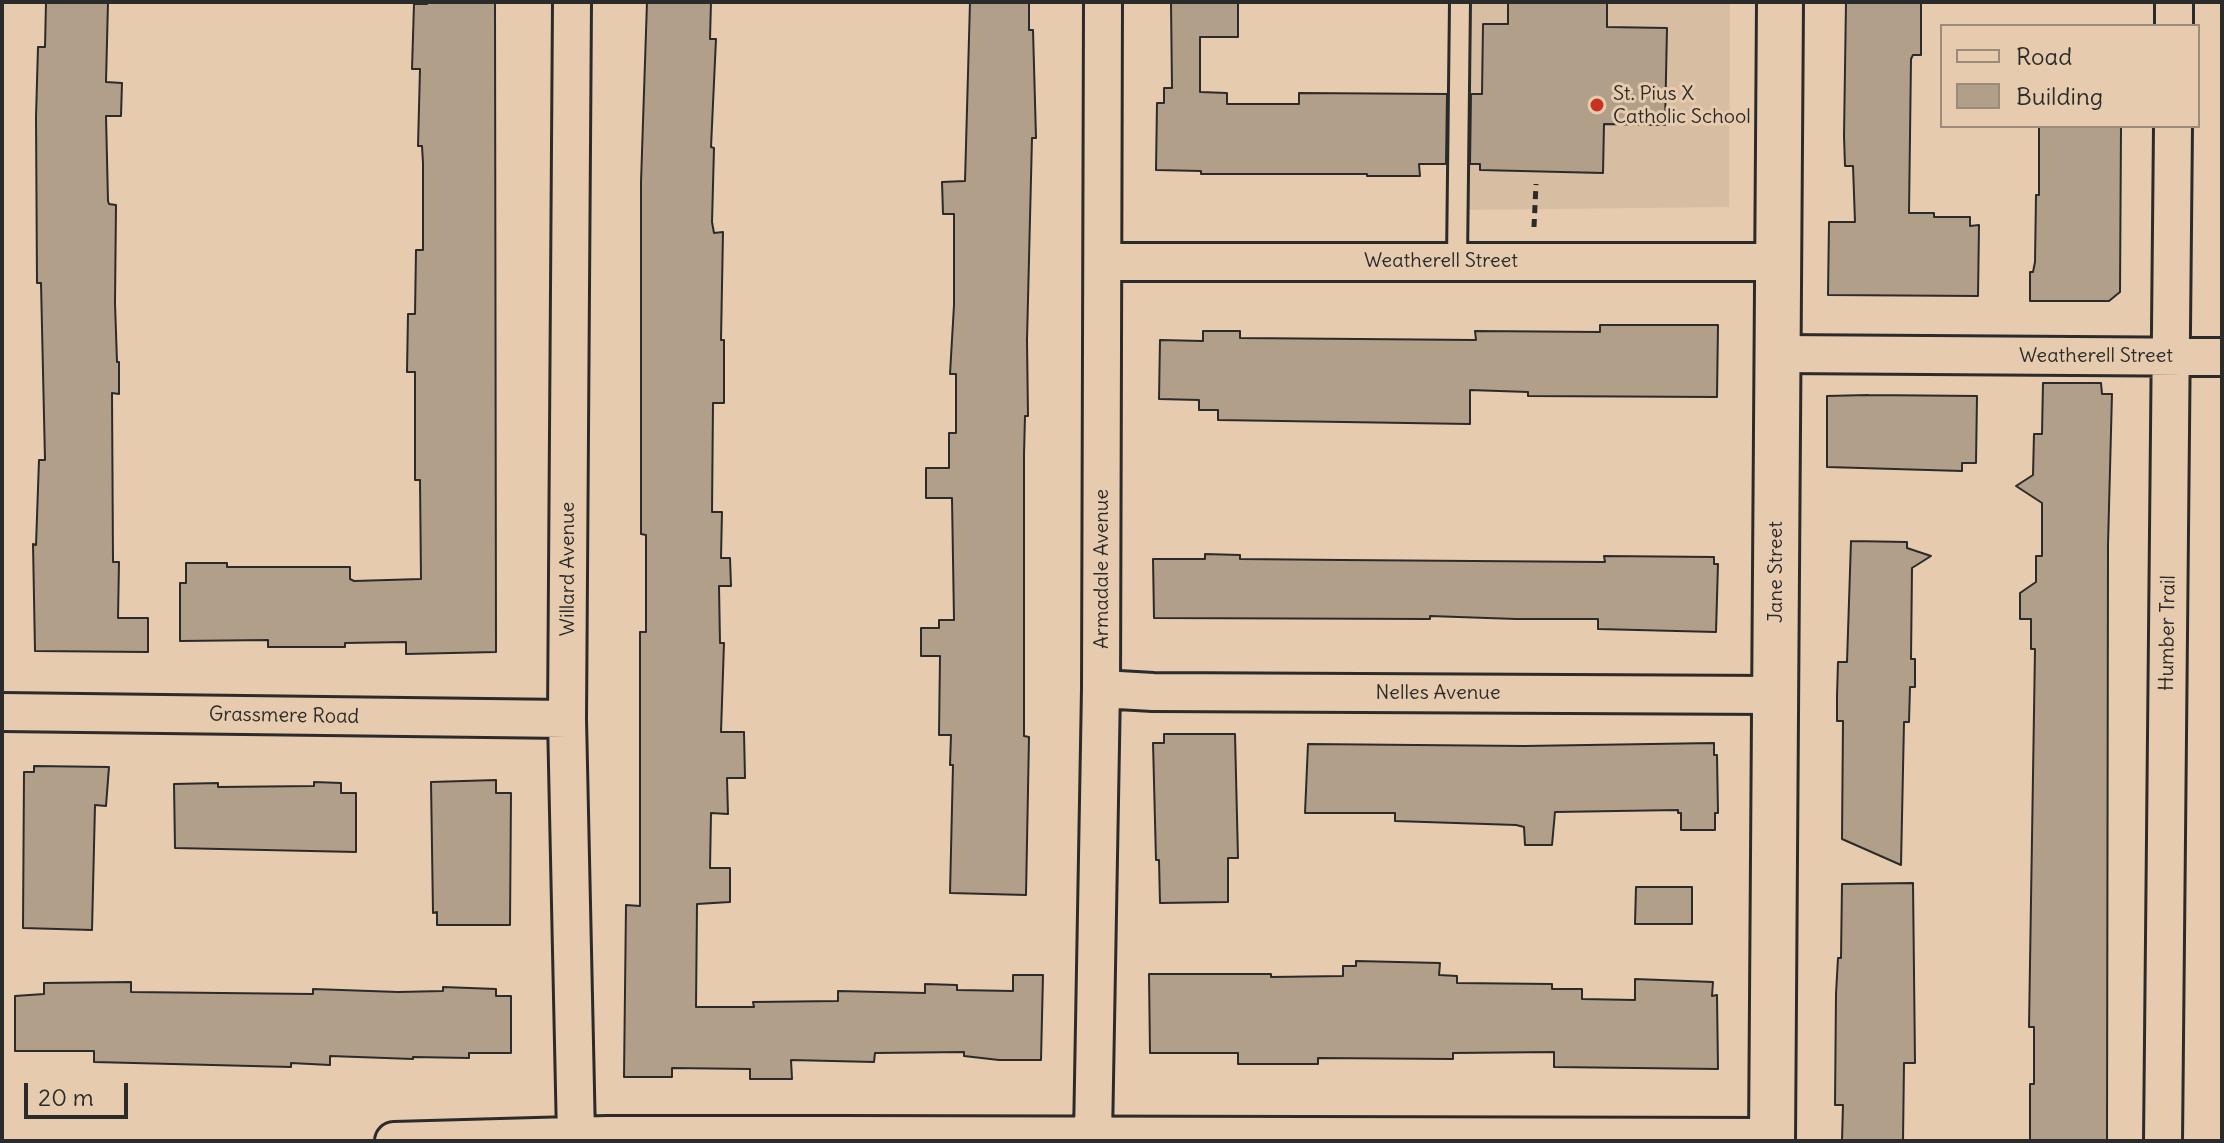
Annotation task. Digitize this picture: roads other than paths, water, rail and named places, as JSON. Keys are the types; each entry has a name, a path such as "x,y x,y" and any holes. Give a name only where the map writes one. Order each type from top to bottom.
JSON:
{"main road":[{"name":"Jane Street","path":"1772,1139 1780,2"}],"street":[{"name":"Willard Avenue","path":"572,2 567,719 576,1136"},
{"name":"Armadale Avenue","path":"1093,1136 1101,689 1103,2"},
{"path":"2174,2 2174,24"},
{"name":"Humber Trail","path":"2163,1141 2173,128"},
{"name":"Weatherell Street","path":"1103,262 1778,262"},
{"name":"Weatherell Street","path":"1778,354 2222,357"},
{"name":"Nelles Avenue","path":"1101,689 1153,692 1775,695"},
{"name":"Grassmere Road","path":"2,712 567,719"},
{"path":"394,1141 576,1136 1772,1139"}],"lane":[{"path":"1457,260 1460,2"}],"place":[{"name":"St. Pius X Catholic School","path":"1597,105"}]}
